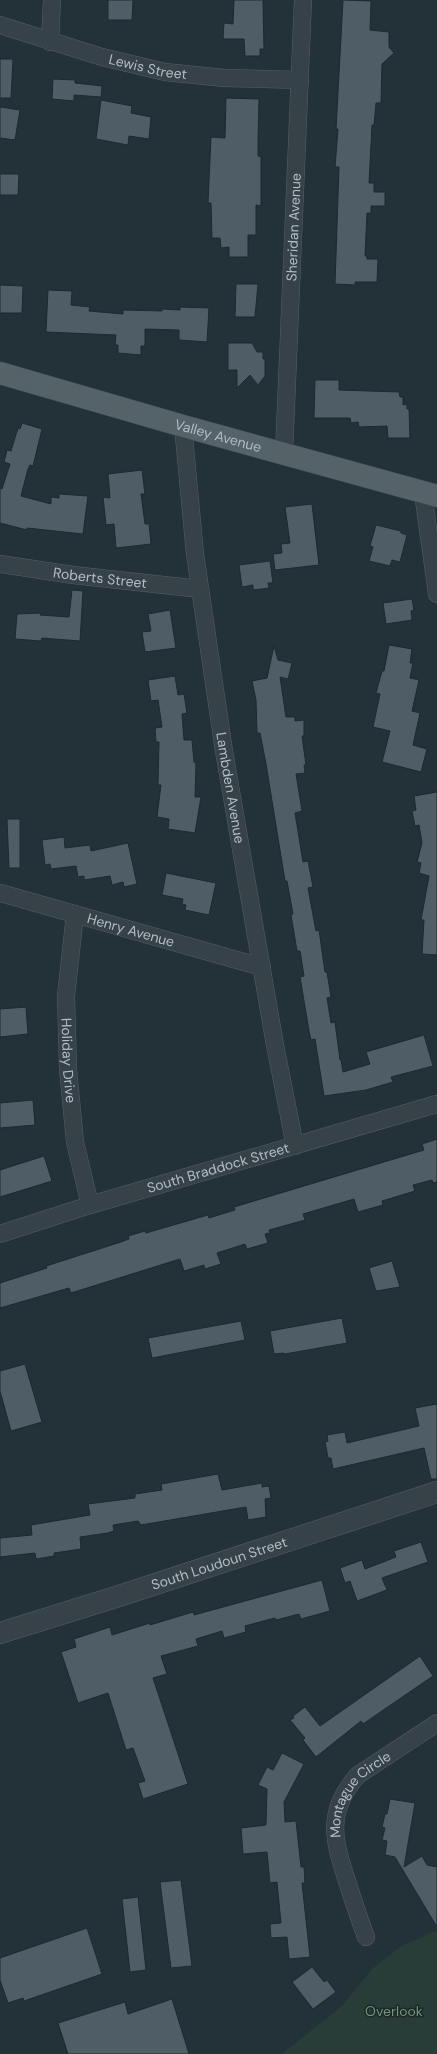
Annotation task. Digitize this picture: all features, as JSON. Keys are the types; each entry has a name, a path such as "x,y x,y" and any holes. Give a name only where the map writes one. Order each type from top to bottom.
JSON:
{"main road":[{"name":"Valley Avenue","path":"0,373 430,495"}],"street":[{"path":"50,42 52,0"},
{"name":"Sheridan Avenue","path":"284,454 303,0"},
{"name":"Lewis Street","path":"0,24 50,42 102,57 165,72 225,78 300,80"},
{"name":"Lambden Avenue","path":"183,426 191,522 224,751 295,1146"},
{"path":"430,495 437,594"},
{"name":"Roberts Street","path":"0,564 73,575 200,589"},
{"name":"Henry Avenue","path":"0,893 262,967"},
{"name":"Holiday Drive","path":"75,914 66,996 68,1069 75,1142 90,1205"},
{"name":"South Braddock Street","path":"0,1234 90,1205 437,1104"},
{"name":"South Loudoun Street","path":"0,1632 119,1596 437,1492"},
{"name":"Montague Circle","path":"366,1937 337,1852 334,1832 335,1816 340,1800 349,1785 358,1775 437,1723"}],"green space":[{"name":"Overlook","path":"437,1930 437,2054 282,2054 342,2006 372,1969 400,1947"}],"building":[{"path":"108,0 133,0 132,20 108,20"},
{"path":"234,0 263,0 264,49 260,49 260,56 245,56 244,39 223,39 224,23 233,24"},
{"path":"343,0 371,1 370,30 389,32 389,47 394,53 382,64 381,103 376,103 374,125 372,125 369,183 374,183 374,192 385,192 385,206 371,206 371,213 367,213 365,256 367,256 367,259 378,259 377,282 355,282 355,285 335,284 339,167 335,167 338,129 336,129"},
{"path":"0,59 13,59 11,98 0,98"},
{"path":"53,79 75,80 75,83 102,86 101,97 74,95 74,101 52,99"},
{"path":"226,98 259,99 258,156 261,157 261,206 256,205 256,235 248,235 248,257 229,257 229,247 221,248 220,238 212,238 211,203 208,203 211,137 225,138"},
{"path":"101,100 132,106 131,113 151,117 149,139 129,136 128,145 96,139"},
{"path":"0,107 20,110 15,140 0,138"},
{"path":"0,174 19,174 18,195 0,195"},
{"path":"236,284 258,284 255,317 235,317"},
{"path":"0,285 23,286 22,313 0,313"},
{"path":"48,290 72,291 71,305 90,307 89,311 123,314 123,310 162,311 162,309 180,310 180,307 209,308 207,342 179,340 179,330 145,329 145,346 141,346 141,355 118,353 118,345 115,345 116,335 46,332"},
{"path":"228,343 252,343 257,352 263,352 263,359 265,359 265,376 258,385 250,375 237,388 237,370 228,370"},
{"path":"315,380 339,380 339,390 399,392 400,397 403,397 403,405 407,404 407,409 409,409 410,438 388,438 387,426 359,427 358,422 351,423 350,418 314,418"},
{"path":"22,423 42,429 33,466 30,465 28,469 21,496 51,504 51,497 59,498 59,494 88,496 83,534 27,528 27,530 0,523 0,488 2,489 10,464 4,462 7,450 11,451 18,428 20,429"},
{"path":"142,470 145,494 141,494 145,524 149,524 151,544 116,548 114,524 106,525 103,497 110,498 108,474"},
{"path":"312,504 319,565 275,570 273,554 282,553 281,544 290,543 285,507"},
{"path":"376,525 401,531 401,533 407,535 400,562 392,560 390,566 369,561 373,547 370,546"},
{"path":"270,561 273,583 268,583 269,588 253,590 253,585 242,587 239,565"},
{"path":"72,590 83,591 80,641 42,638 41,641 15,639 17,614 41,613 40,615 69,617"},
{"path":"412,599 414,610 411,611 412,620 386,624 383,603"},
{"path":"170,610 176,648 145,652 142,632 151,631 148,614"},
{"path":"389,645 412,649 410,663 413,663 410,678 419,680 412,711 420,713 413,745 427,749 421,772 382,762 390,731 373,727 380,694 376,693 382,671 384,671"},
{"path":"274,646 278,660 292,663 288,679 280,677 286,717 295,717 295,721 304,720 304,736 302,736 306,765 304,765 305,773 296,774 302,811 295,813 303,862 308,861 313,887 308,888 316,931 319,930 325,972 327,972 331,997 327,998 331,1023 335,1022 343,1072 370,1064 366,1052 424,1035 433,1066 391,1077 393,1082 366,1090 324,1096 315,1039 311,1040 309,1031 300,977 304,976 300,951 297,951 291,915 293,914 287,881 285,881 260,733 257,733 256,700 252,681 267,678"},
{"path":"175,676 178,695 184,694 187,713 182,714 184,740 192,740 194,762 196,763 195,797 201,797 195,833 168,829 169,819 157,817 161,785 158,785 159,742 156,742 155,728 162,727 158,700 151,701 148,680"},
{"path":"437,792 437,955 422,954 424,920 421,920 429,876 419,873 421,863 417,862 422,843 419,825 415,826 412,811 416,810 414,796"},
{"path":"7,819 20,819 20,868 9,868"},
{"path":"64,837 65,848 90,845 91,851 128,843 137,884 124,887 123,882 112,885 110,876 84,880 84,876 78,877 76,866 51,869 50,864 45,865 42,840"},
{"path":"166,873 216,883 209,915 185,910 186,905 182,904 183,899 162,895"},
{"path":"26,1007 28,1034 0,1037 0,1009"},
{"path":"33,1100 35,1125 0,1128 0,1103"},
{"path":"437,1139 437,1182 433,1183 432,1180 413,1185 415,1191 382,1201 383,1205 358,1212 354,1199 303,1214 305,1220 269,1230 270,1233 265,1234 268,1243 247,1249 245,1244 217,1253 221,1264 205,1269 204,1265 184,1271 180,1259 71,1293 69,1288 0,1308 0,1283 47,1268 46,1266 121,1242 129,1239 128,1236 145,1231 146,1233 208,1215 209,1218 235,1210 234,1207 424,1150 422,1144"},
{"path":"44,1156 52,1181 0,1197 0,1170"},
{"path":"392,1261 400,1287 376,1291 369,1268"},
{"path":"342,1318 347,1343 285,1354 274,1354 270,1331"},
{"path":"241,1321 245,1340 152,1358 148,1338"},
{"path":"25,1364 42,1422 11,1431 0,1391 0,1371"},
{"path":"437,1404 437,1479 431,1479 424,1448 333,1469 331,1458 328,1458 325,1442 328,1441 327,1435 345,1432 347,1443 419,1426 415,1408"},
{"path":"218,1474 222,1490 262,1483 262,1487 269,1486 271,1498 265,1499 266,1517 248,1520 246,1507 141,1525 138,1521 113,1525 114,1531 108,1533 80,1537 81,1549 54,1553 54,1556 36,1559 35,1553 0,1557 0,1538 32,1535 31,1525 90,1515 88,1504 135,1498 135,1494 162,1490 161,1484"},
{"path":"421,1542 428,1562 382,1578 387,1590 357,1601 350,1581 345,1583 340,1568 362,1560 365,1569 396,1557 394,1551"},
{"path":"322,1580 330,1611 301,1619 299,1614 276,1620 275,1618 245,1626 246,1632 224,1638 222,1631 196,1639 198,1646 161,1656 167,1674 153,1678 188,1784 143,1799 138,1783 145,1781 133,1748 126,1750 108,1693 78,1703 61,1652 76,1647 74,1639 110,1627 112,1635 150,1623 150,1625 193,1612 194,1615"},
{"path":"420,1656 433,1676 363,1724 361,1721 316,1757 303,1740 305,1738 290,1720 294,1718 293,1716 305,1707 320,1726"},
{"path":"282,1753 304,1764 284,1802 285,1822 296,1821 301,1867 304,1867 305,1883 302,1883 310,1957 289,1959 287,1937 271,1938 270,1924 281,1923 277,1882 270,1883 267,1852 243,1854 241,1828 266,1825 267,1789 258,1785 267,1767 273,1770"},
{"path":"390,1799 415,1803 404,1867 422,1856 427,1865 437,1867 437,1927 395,1857 385,1855 387,1841 382,1840 385,1828 382,1827 385,1814 387,1814"},
{"path":"181,1880 192,1966 171,1968 160,1882"},
{"path":"138,1897 146,1970 130,1972 122,1899"},
{"path":"87,1928 102,1974 24,2001 23,1998 8,2003 0,1980 0,1958"},
{"path":"312,1967 324,1982 327,1980 336,1992 313,2009 292,1982"},
{"path":"172,1999 189,2054 68,2054 58,2023 125,2002 128,2014"}]}
